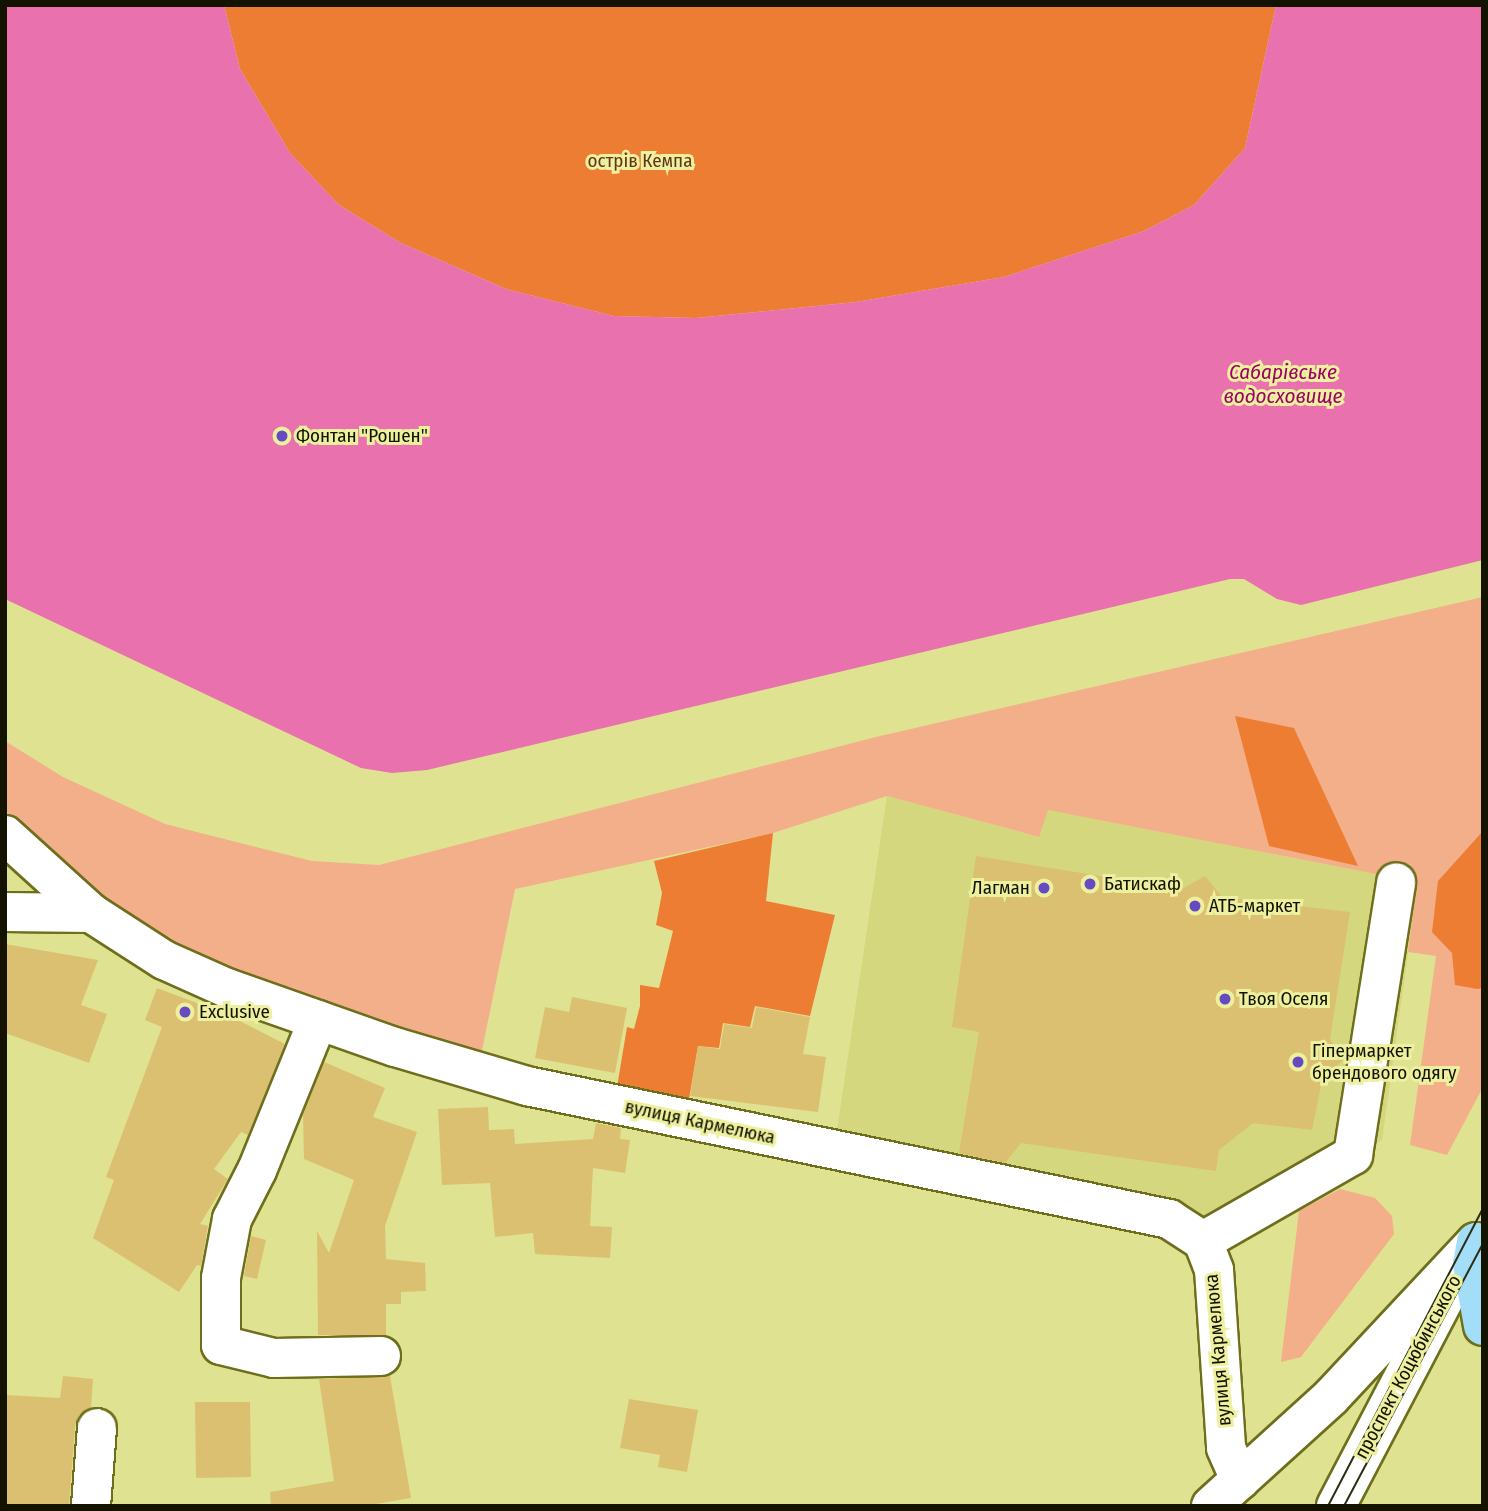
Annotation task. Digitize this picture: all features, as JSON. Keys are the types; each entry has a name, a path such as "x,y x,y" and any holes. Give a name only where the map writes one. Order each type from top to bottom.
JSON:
{"main road":[{"path":"1479,1235 1472,1264 1483,1326"}],"street":[{"name":"вулиця Кармелюка","path":"5,835 91,913 164,960 318,1020 527,1086 1169,1219 1203,1241 1214,1270 1226,1448 1240,1480"},
{"path":"1203,1241 1353,1155 1396,882"},
{"path":"5,912 91,913"},
{"path":"318,1020 257,1170 232,1219 221,1278 221,1345 274,1358 381,1356"},
{"path":"1211,1506 1331,1397 1479,1235"},
{"name":"проспект Коцюбинського","path":"1336,1506 1479,1235"},
{"path":"90,1506 97,1428"}],"shaded area":[{"path":"1483,597 1483,1087 1447,1155 1410,1145 1436,956 1408,952 1417,882 1048,810 1039,837 887,796 773,833 515,889 480,1060 341,1015 167,945 108,908 5,811 5,741 63,777 165,824 312,861 379,865 876,737"},
{"path":"887,796 1038,837 1048,810 1418,882 1382,1140 1203,1241 834,1150"},
{"path":"1340,1189 1375,1198 1392,1216 1394,1234 1301,1357 1281,1362 1299,1211"}],"green space":[{"name":"острів Кемпа","path":"224,5 1276,5 1245,148 1194,205 1144,231 1004,277 856,302 696,318 614,316 506,289 401,243 339,205 290,153 240,69"},
{"path":"1235,716 1294,728 1358,866 1269,846"},
{"path":"1483,831 1483,988 1477,989 1455,985 1452,953 1432,932 1438,881"},
{"path":"773,833 766,901 835,915 810,1016 755,1006 750,1027 723,1023 719,1048 698,1046 688,1105 616,1093 627,1027 634,1029 640,1006 640,985 659,988 673,931 656,925 662,893 654,861"}],"water":[{"name":"Сабарівське водосховище","path":"5,5 224,5 240,69 290,153 339,205 401,243 506,289 614,316 696,318 856,302 1004,277 1144,231 1194,205 1245,148 1276,5 1483,5 1483,560 1301,605 1277,599 1244,579 1230,579 427,770 392,773 361,768 5,599"}],"building":[{"path":"976,856 1182,889 1205,876 1222,897 1350,912 1330,1039 1344,1060 1323,1076 1312,1130 1253,1123 1219,1150 1216,1171 1021,1143 1005,1163 959,1153 979,1032 952,1027"},
{"path":"5,944 98,960 81,1005 107,1014 89,1063 5,1033"},
{"path":"157,988 226,1014 285,1044 248,1135 241,1132 214,1169 228,1179 200,1224 208,1226 201,1266 197,1265 179,1292 93,1238 114,1180 106,1177 162,1027 145,1020"},
{"path":"572,997 627,1008 615,1073 535,1058 545,1007 569,1012"},
{"path":"756,1007 810,1017 803,1054 826,1057 818,1112 690,1096 698,1046 720,1049 724,1024 752,1028"},
{"path":"324,1062 385,1088 373,1117 417,1132 385,1226 386,1259 425,1263 426,1291 401,1292 401,1304 386,1304 386,1335 318,1335 317,1231 329,1253 354,1180 304,1159 303,1115"},
{"path":"488,1107 489,1130 514,1129 515,1144 593,1139 596,1123 621,1128 620,1139 630,1140 625,1173 593,1168 590,1226 612,1227 610,1258 535,1254 533,1233 495,1237 490,1183 442,1185 438,1109"},
{"path":"251,1236 266,1240 257,1279 244,1276"},
{"path":"63,1376 93,1379 91,1408 79,1415 75,1426 69,1506 5,1506 5,1395 60,1398"},
{"path":"390,1376 411,1498 364,1506 271,1506 270,1492 334,1481 319,1379"},
{"path":"629,1399 698,1410 687,1472 658,1467 660,1455 620,1448"},
{"path":"195,1402 250,1402 251,1477 196,1478"}],"tram line":[{"path":"1328,1506 1483,1208"},
{"path":"1344,1506 1483,1244"}],"place":[{"name":"Фонтан \"Рошен\"","path":"282,436"},
{"name":"Батискаф","path":"1090,884"},
{"name":"Лагман","path":"1044,888"},
{"name":"АТБ-маркет","path":"1195,906"},
{"name":"Твоя Оселя","path":"1225,999"},
{"name":"Exclusive","path":"185,1012"},
{"name":"Гіпермаркет брендового одягу","path":"1298,1062"}]}
